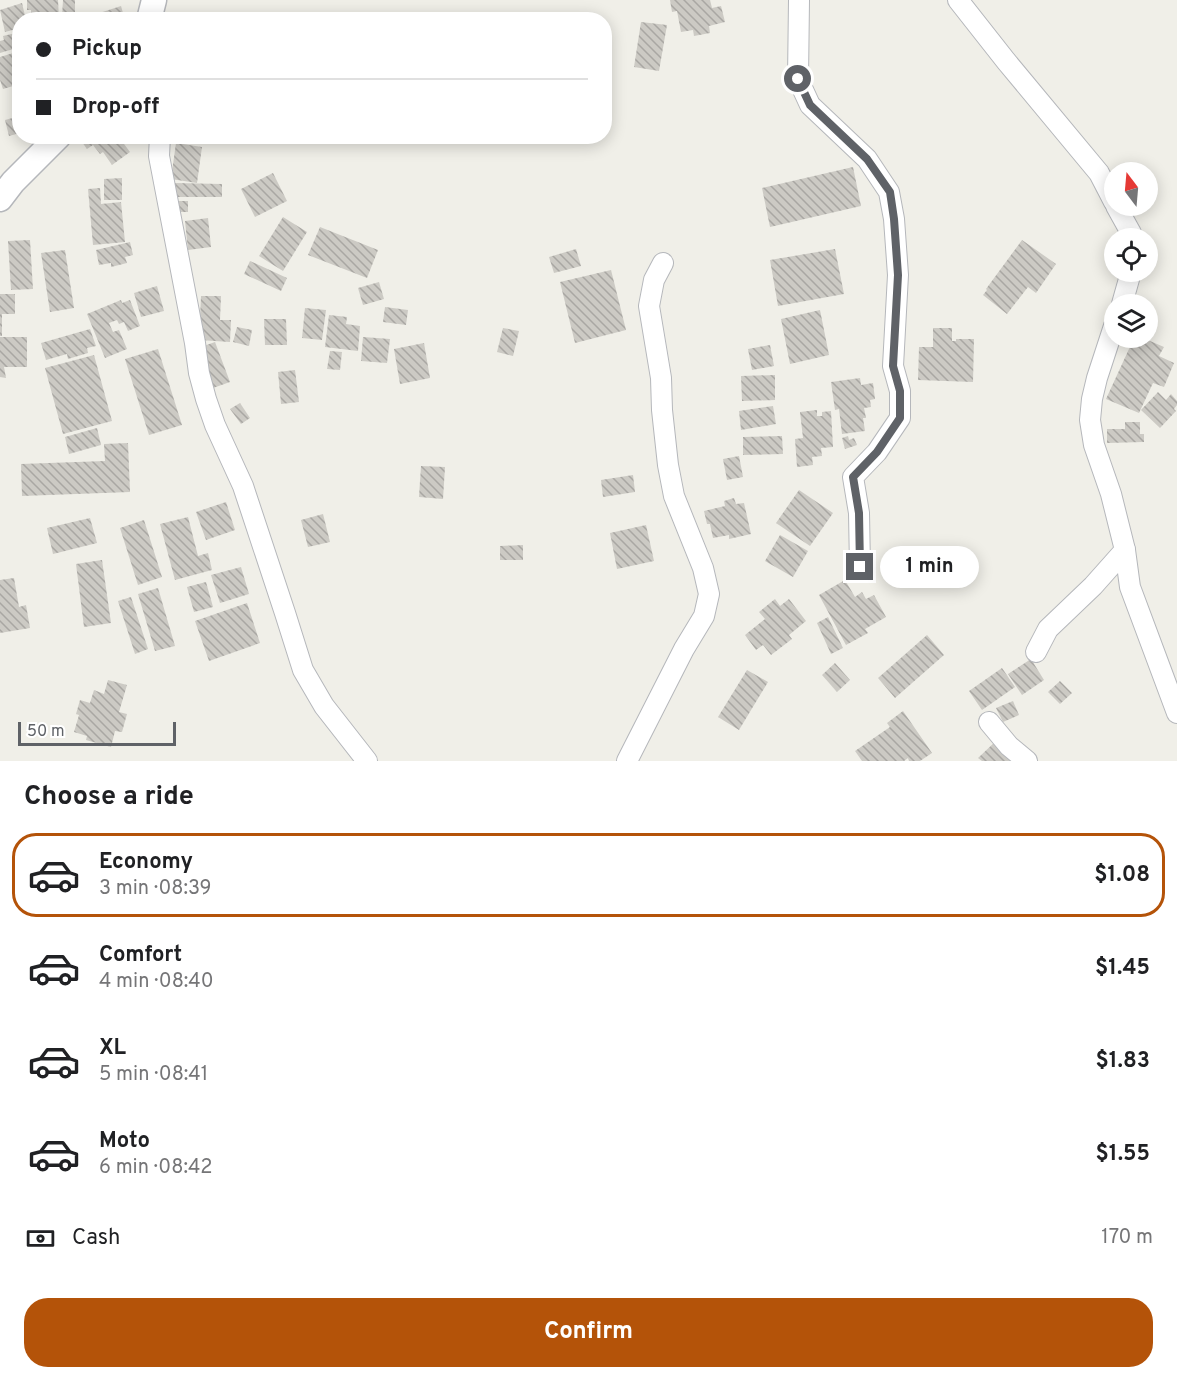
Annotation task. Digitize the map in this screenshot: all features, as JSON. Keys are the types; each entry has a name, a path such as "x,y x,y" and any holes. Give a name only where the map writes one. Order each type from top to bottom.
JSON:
{"street":[{"path":"799,0 798,79 810,105 867,159 890,192 894,219 898,275 893,366 900,391 900,418 877,452 853,477 859,513 860,567"},
{"path":"958,0 1099,173 1104,183"},
{"path":"0,199 13,182 51,144"},
{"path":"160,144 159,156 199,373 206,399 215,425 243,486 303,670 324,706 367,761"},
{"path":"627,761 684,649 704,616 709,594 703,568 674,496 668,465 661,378 649,306 654,280 663,263"},
{"path":"1107,348 1092,399 1090,420 1094,446 1111,494 1125,550 1130,587 1177,713"},
{"path":"1036,652 1048,629 1093,586 1125,550"},
{"path":"989,722 1009,746 1027,761"}],"building":[{"path":"27,0 58,0 59,12 27,10"},
{"path":"63,0 75,0 75,12 62,12"},
{"path":"670,0 710,0 712,8 721,6 725,22 709,26 710,33 694,36 693,30 681,32 677,11 672,12"},
{"path":"22,3 24,12 12,12 12,30 5,32 0,10"},
{"path":"121,6 123,12 103,12"},
{"path":"641,22 667,25 659,71 634,67"},
{"path":"12,34 12,49 0,53 0,41 4,40 3,36"},
{"path":"12,53 12,86 3,89 0,80 0,57"},
{"path":"12,118 12,135 9,136 5,120"},
{"path":"83,144 124,144 130,152 112,165 103,152 100,154 93,145 87,149"},
{"path":"176,144 202,147 197,183 171,179"},
{"path":"853,167 861,206 770,227 762,188"},
{"path":"273,173 287,201 255,217 241,189"},
{"path":"122,178 122,200 104,200 104,179"},
{"path":"175,183 222,184 222,197 175,197"},
{"path":"100,188 101,204 121,202 125,242 93,245 88,189"},
{"path":"176,201 188,201 188,212 176,212"},
{"path":"283,217 307,232 283,271 259,256"},
{"path":"208,218 211,247 188,250 185,221"},
{"path":"320,227 378,250 367,278 308,255"},
{"path":"30,240 33,289 11,290 8,241"},
{"path":"1022,240 1056,264 1036,293 1028,287 1007,314 983,295"},
{"path":"130,242 133,255 125,257 127,263 111,267 111,263 99,265 96,250"},
{"path":"576,249 581,266 554,273 549,257"},
{"path":"835,249 844,294 778,306 770,260"},
{"path":"65,250 74,308 50,312 41,253"},
{"path":"250,261 287,278 281,291 244,274"},
{"path":"611,270 626,330 575,343 560,282"},
{"path":"379,282 384,299 363,305 358,288"},
{"path":"157,286 164,311 141,317 134,293"},
{"path":"0,294 15,294 15,314 2,314 2,336 0,336"},
{"path":"201,296 221,296 220,320 231,320 230,342 199,340"},
{"path":"121,300 122,303 130,300 140,326 128,331 124,322 119,324 117,320 109,323 113,332 119,330 127,349 105,358 87,314"},
{"path":"385,307 408,310 406,325 383,322"},
{"path":"305,308 326,310 322,340 302,338"},
{"path":"820,310 829,355 790,364 781,319"},
{"path":"329,315 347,317 346,324 360,326 358,351 325,347"},
{"path":"264,319 286,319 287,345 265,345"},
{"path":"237,327 252,330 249,346 233,342"},
{"path":"503,328 519,331 513,356 497,352"},
{"path":"933,328 952,328 952,341 974,339 973,382 918,380 919,347 933,347"},
{"path":"90,329 96,346 87,348 88,353 68,359 67,354 46,360 41,343"},
{"path":"0,337 27,337 27,367 4,367 6,378 0,377"},
{"path":"363,337 390,339 387,363 361,361"},
{"path":"215,342 230,382 213,388 198,348"},
{"path":"424,343 430,378 400,384 394,349"},
{"path":"1158,344 1164,347 1159,356 1174,363 1164,387 1153,383 1139,413 1106,399 1129,348 1158,348"},
{"path":"770,345 774,366 752,370 748,349"},
{"path":"158,349 182,425 149,435 125,359"},
{"path":"330,351 342,352 340,370 327,369"},
{"path":"94,355 112,421 63,434 45,368"},
{"path":"295,370 299,402 281,404 278,372"},
{"path":"775,375 775,400 742,401 741,376"},
{"path":"860,378 861,385 873,383 875,399 870,400 871,407 864,408 865,431 842,434 839,409 835,410 831,382"},
{"path":"1158,392 1166,400 1171,394 1177,401 1174,409 1176,411 1160,428 1141,410"},
{"path":"240,403 250,418 241,424 230,409"},
{"path":"773,406 776,424 741,430 739,411"},
{"path":"817,410 817,416 822,416 822,412 831,411 833,447 821,448 822,456 812,457 813,465 797,467 795,439 803,438 800,412"},
{"path":"1125,422 1140,422 1140,434 1144,434 1144,442 1107,443 1107,429 1125,429"},
{"path":"97,428 101,445 69,454 65,437"},
{"path":"782,436 783,454 743,455 743,437"},
{"path":"848,436 849,440 854,438 857,445 845,449 842,438"},
{"path":"128,443 130,492 22,496 21,464 105,461 104,444"},
{"path":"739,456 743,477 727,480 723,459"},
{"path":"421,466 445,467 443,499 419,497"},
{"path":"633,475 635,492 603,497 601,480"},
{"path":"799,490 833,513 810,546 776,523"},
{"path":"734,498 736,504 744,503 751,534 729,539 729,535 713,538 704,511 725,506 724,501"},
{"path":"226,502 235,530 206,540 196,512"},
{"path":"323,514 330,542 308,547 301,520"},
{"path":"188,517 198,556 208,553 212,570 175,580 160,524"},
{"path":"90,518 97,543 53,554 47,528"},
{"path":"144,520 162,577 138,585 120,528"},
{"path":"646,525 654,561 617,569 610,533"},
{"path":"780,535 808,551 793,577 765,561"},
{"path":"523,545 523,560 500,560 500,546"},
{"path":"102,560 111,623 84,627 76,564"},
{"path":"241,567 249,594 220,603 211,575"},
{"path":"14,578 19,607 26,605 30,628 0,633 0,580"},
{"path":"845,580 855,597 862,592 866,599 874,595 886,617 865,629 868,633 846,645 819,595"},
{"path":"206,582 213,607 194,612 187,587"},
{"path":"158,588 175,646 155,651 138,594"},
{"path":"131,597 148,649 135,654 118,601"},
{"path":"775,599 780,606 789,599 806,621 789,635 792,639 771,655 763,645 756,650 745,635 765,619 759,612"},
{"path":"247,603 260,643 209,661 195,621"},
{"path":"828,617 843,648 831,654 817,623"},
{"path":"927,635 944,655 895,698 878,678"},
{"path":"1031,659 1044,680 1022,695 1008,674"},
{"path":"835,663 850,680 837,692 822,675"},
{"path":"1002,668 1015,687 982,710 969,691"},
{"path":"747,670 768,682 739,730 718,717"},
{"path":"108,680 127,685 119,712 127,714 122,732 115,731 111,747 86,740 87,736 74,732 80,700 90,703 94,690 104,694"},
{"path":"1060,681 1072,693 1060,704 1048,692"},
{"path":"1013,701 1019,715 1003,722 996,708"},
{"path":"903,711 932,753 920,761 909,761 908,758 904,761 862,761 855,751 890,727 887,723"},
{"path":"997,740 1016,761 982,761 978,758"}],"route":[{"path":"798,79 810,105 867,159 890,192 894,219 898,275 893,366 900,391 900,418 877,452 853,477 859,513 860,567"}]}
